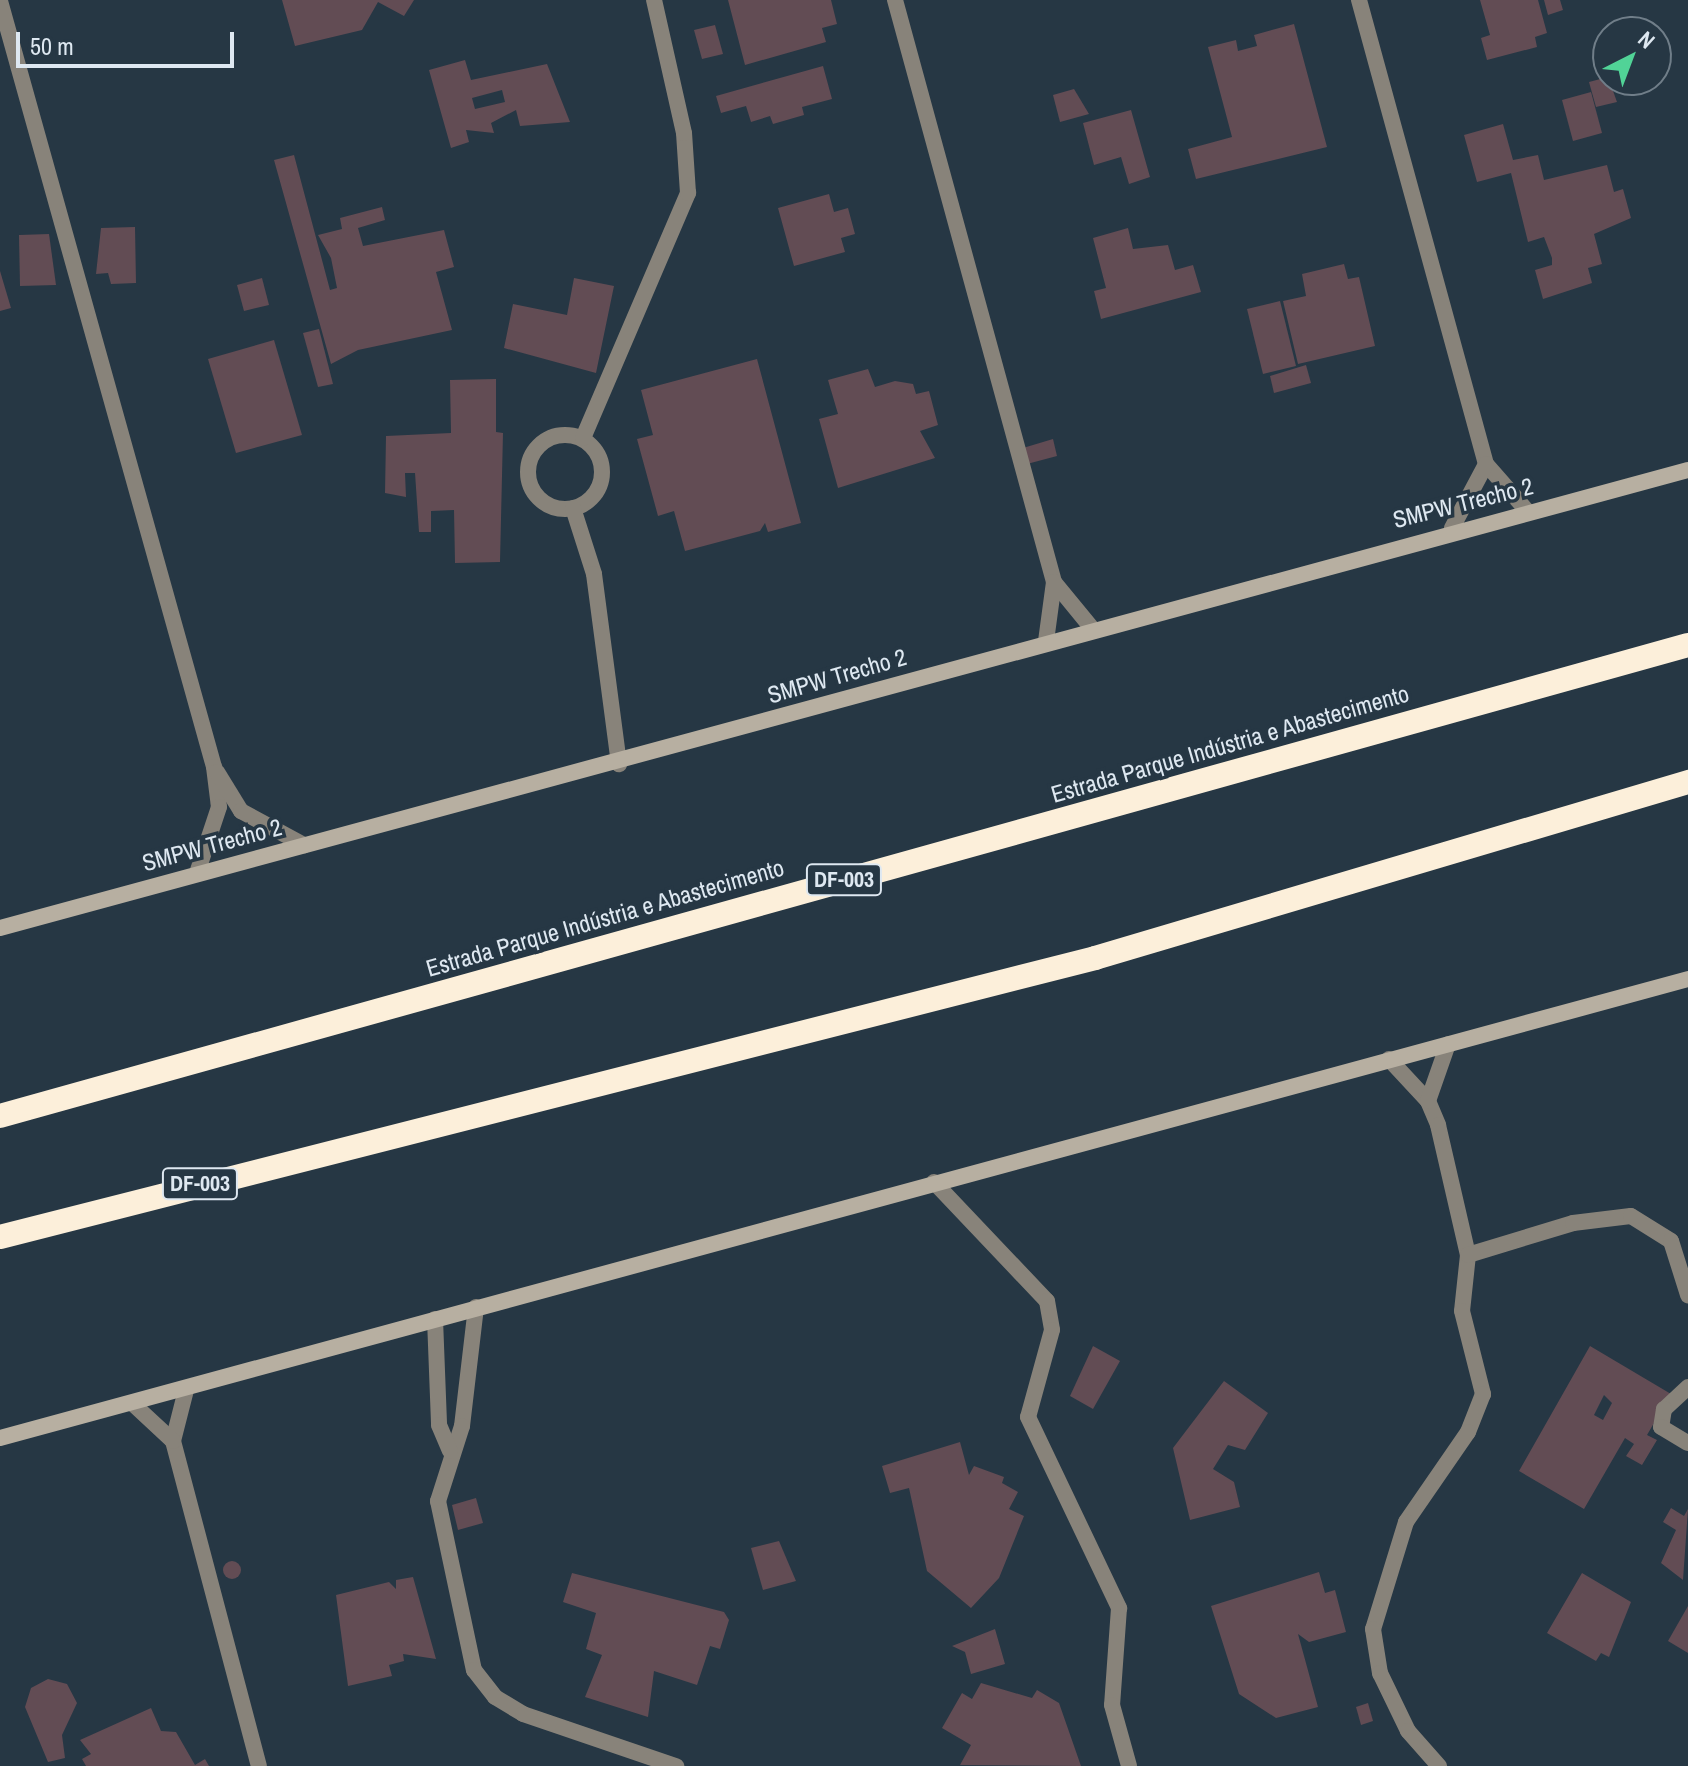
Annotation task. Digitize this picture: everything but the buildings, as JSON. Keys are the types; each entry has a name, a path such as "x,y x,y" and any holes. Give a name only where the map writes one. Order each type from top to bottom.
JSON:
{"highway":[{"name":"Estrada Parque Indústria e Abastecimento","path":"0,1116 1688,645"},
{"name":"DF-003","path":"0,1237 1095,958 1688,782"}],"street":[{"path":"583,438 688,193 684,133 654,0"},
{"path":"895,0 1054,582 1046,641"},
{"path":"1359,0 1486,464 1528,512"},
{"path":"0,1 214,767 219,807 197,873"},
{"path":"557,435 583,438 603,470 595,495 573,508 538,497 529,460 557,435"},
{"path":"1452,528 1486,464"},
{"name":"SMPW Trecho 2","path":"0,928 197,873 619,764 1091,627 1452,528 1528,512 1688,470"},
{"path":"573,508 594,574 619,764"},
{"path":"1054,582 1091,627"},
{"path":"214,767 241,811 304,845"},
{"path":"0,1438 186,1390 476,1307 1688,979"},
{"path":"1428,1101 1448,1044"},
{"path":"1389,1059 1428,1101 1468,1255 1462,1311 1480,1373 1480,1410 1406,1522 1373,1629 1380,1673 1408,1731 1439,1766"},
{"path":"934,1182 1047,1301 1052,1330 1028,1417 1119,1608 1112,1705 1129,1766"},
{"path":"1468,1255 1573,1223 1631,1216 1671,1241 1688,1295"},
{"path":"476,1307 462,1426 439,1484 442,1534 483,1686 523,1714 676,1766"},
{"path":"435,1319 439,1425 450,1451"},
{"path":"1688,1387 1661,1418 1665,1435 1688,1443"},
{"path":"186,1390 173,1441 259,1766"},
{"path":"132,1403 173,1441"}]}
